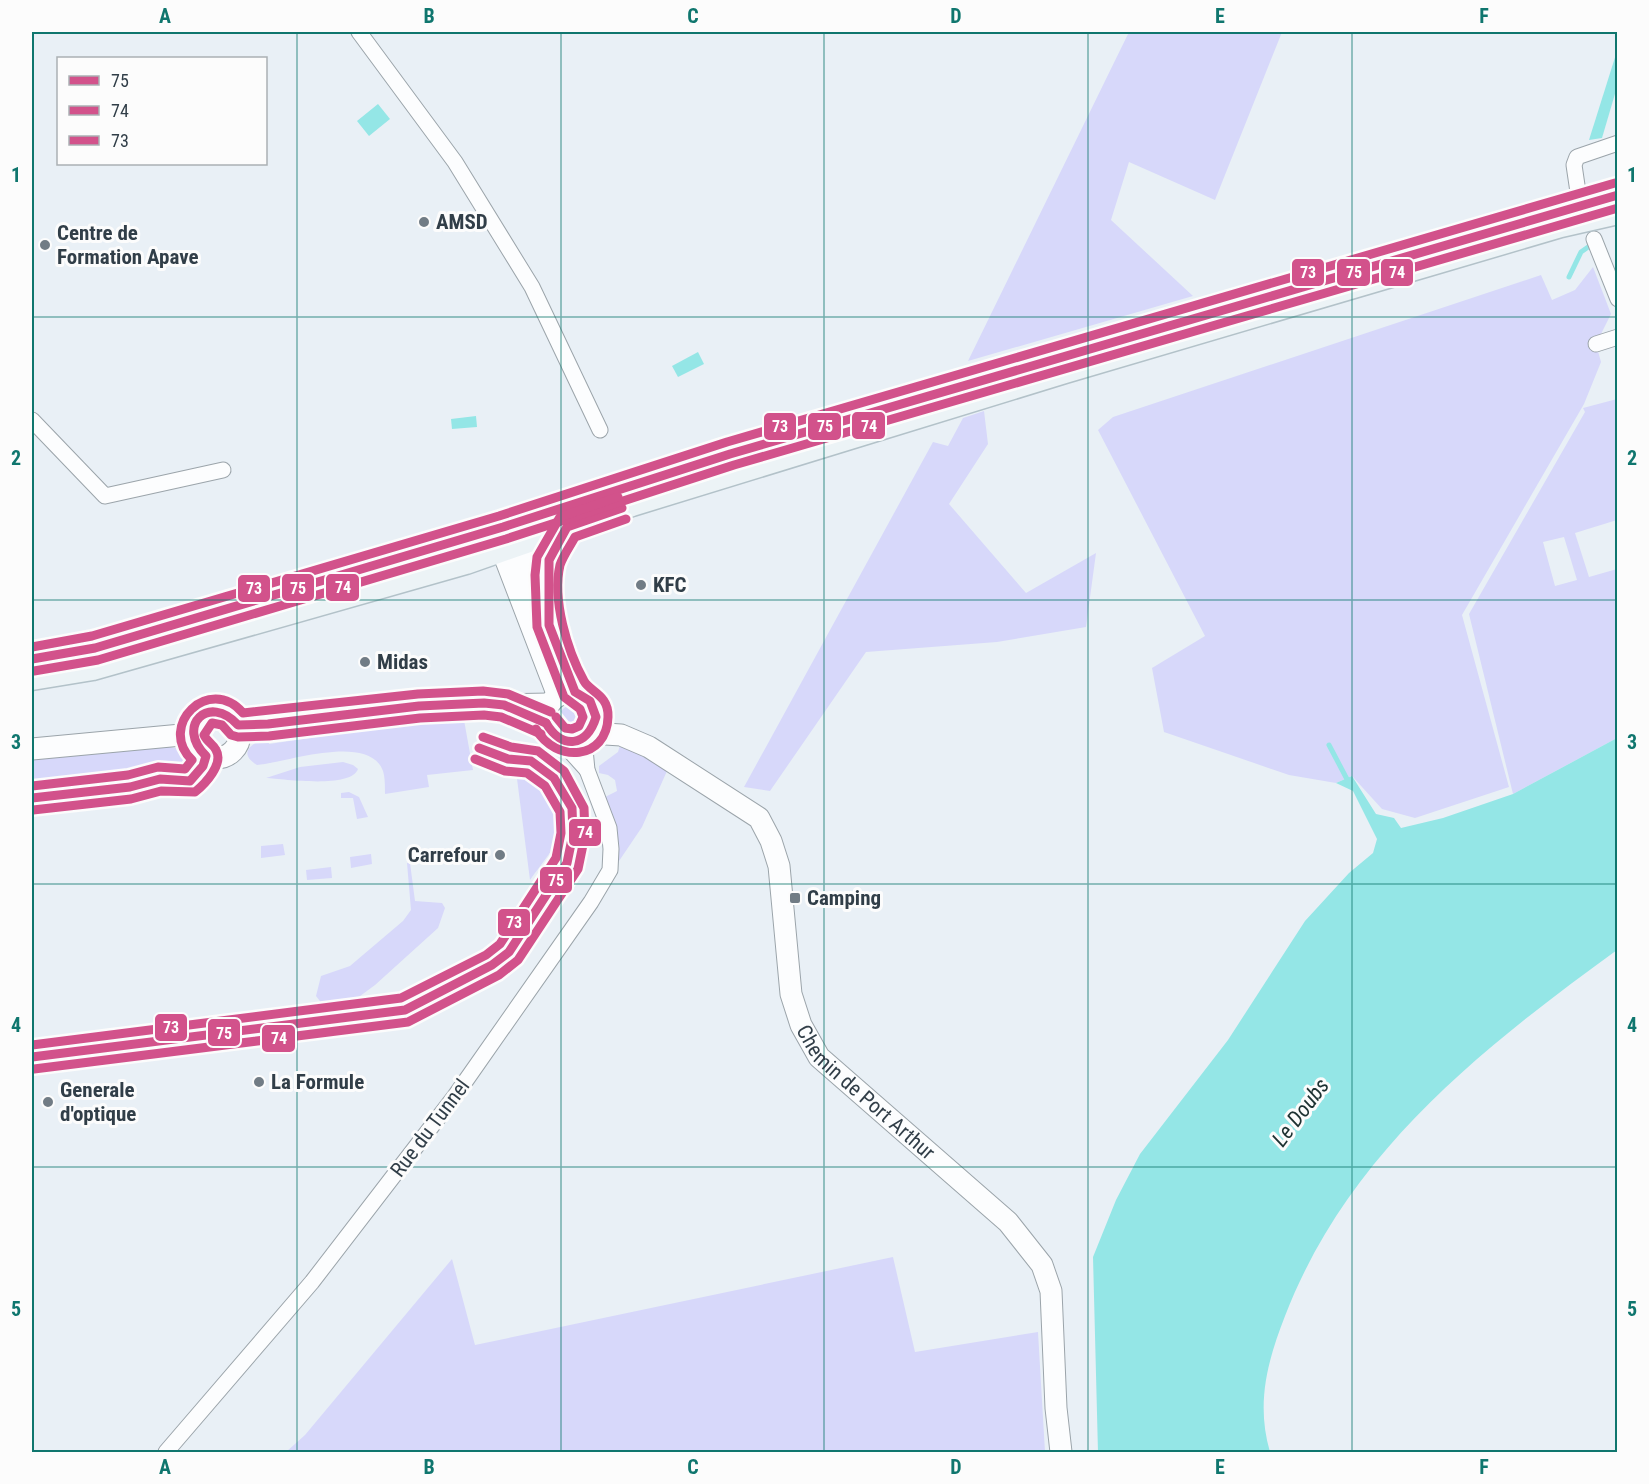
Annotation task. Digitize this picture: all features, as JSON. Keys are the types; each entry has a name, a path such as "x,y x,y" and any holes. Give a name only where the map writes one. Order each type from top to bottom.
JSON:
{"main road":[{"path":"32,659 94,648 503,527 730,454 1617,195"},
{"path":"32,679 93,669 466,563 632,505 1065,372 1549,230 1617,213"}],"street":[{"path":"358,32 455,162 532,287 600,430"},
{"path":"1578,192 1575,165 1577,157 1617,143"},
{"path":"1594,239 1617,294"},
{"path":"1596,344 1617,337"},
{"path":"32,420 105,496 224,470"},
{"path":"503,527 549,625"},
{"path":"560,740 554,737 557,704 546,576 549,560 567,527"},
{"path":"511,547 513,576 557,704"},
{"path":"466,563 500,568 513,576"},
{"path":"238,725 268,724 419,706 557,704 590,701 590,730"},
{"path":"211,711 227,713 238,725 240,739 233,752 220,758 206,756 200,752 192,734 198,718 211,711"},
{"name":"Chemin de Port Arthur","path":"560,740 569,743 590,730 625,726 649,747 759,818 775,851 783,886 791,994 801,1025 819,1057 1008,1222 1042,1265 1051,1291 1056,1408 1061,1452"},
{"name":"Rue du Tunnel","path":"587,770 590,730"},
{"path":"32,749 192,734"},
{"name":"Rue du Tunnel","path":"165,1452 319,1273 455,1096 591,902 610,870 609,828 587,770 560,740"}],"shaded area":[{"path":"1129,32 1282,32 1215,200 1129,162 1111,220 1193,296 968,361"},
{"path":"1593,267 1611,314 1596,344 1601,362 1584,404 1462,615 1509,787 1415,818 1382,809 1352,776 1336,783 1289,775 1164,732 1152,668 1205,636 1098,430 1113,417 1541,275 1552,300 1575,290"},
{"path":"1617,399 1617,520 1575,533 1589,577 1617,569 1617,738 1513,794 1469,614 1585,412 1583,408","holes":["1564,537 1577,580 1555,586 1543,542"]},
{"path":"984,411 988,444 949,504 1026,593 1096,553 1086,627 997,642 866,652 770,791 744,787 933,442 948,446 963,418"},
{"path":"566,706 574,706 580,712 580,720 574,726 566,726 560,720 560,712"},
{"path":"464,720 473,770 427,775 429,787 385,794 383,771 375,759 361,753 344,751 325,753 257,765 251,761 247,752 256,742 267,737 269,744 418,722"},
{"path":"621,742 639,750 667,771 642,827 619,861 605,797 617,791 615,780 599,773 599,766 618,752"},
{"path":"162,746 183,749 191,757 190,765 183,772 32,792 32,758"},
{"path":"343,762 358,769 353,775 343,779 301,781 266,778 300,767"},
{"path":"520,769 545,784 563,817 563,825 557,842 530,880 516,771"},
{"path":"349,792 359,797 368,817 357,819 353,798 341,798 341,793"},
{"path":"283,844 285,855 261,858 261,846"},
{"path":"371,854 372,864 351,868 350,857"},
{"path":"407,863 410,863 415,901 442,903 445,908 438,928 375,985 356,999 331,1008 323,1005 316,996 321,976 350,966 403,921 411,910"},
{"path":"331,867 332,878 307,880 306,870"},
{"path":"893,1257 915,1352 1038,1332 1045,1452 286,1452 305,1435 452,1259 475,1345"}],"water":[{"path":"1617,51 1617,87 1602,138 1589,140"},
{"path":"378,104 390,119 369,136 357,121"},
{"path":"698,352 704,364 678,377 672,366"},
{"path":"476,416 477,427 452,429 451,419"},
{"name":"Le Doubs","path":"1617,738 1617,950 1566,987 1469,1066 1424,1109 1382,1155 1344,1204 1312,1258 1285,1316 1273,1350 1264,1400 1264,1417 1270,1452 1098,1452 1093,1257 1116,1200 1140,1154 1228,1040 1305,921 1349,873 1373,853 1377,839 1353,791 1336,783 1352,776 1376,814 1394,818 1401,828 1443,818 1513,794"}],"waterway":[{"path":"1569,277 1581,252 1591,245"},
{"path":"1329,745 1349,783"}],"transit line":[{"name":"73","path":"32,647 92,636 499,516 727,442 1615,183"},
{"name":"75","path":"32,659 95,648 503,527 730,454 1618,195"},
{"name":"74","path":"34,671 98,660 506,539 734,465 1618,208"},
{"name":"73","path":"556,717 565,728 572,729 579,726 583,717 580,709 564,697 537,627 535,575 537,557 560,517 618,497"},
{"name":"75","path":"546,723 559,738 574,741 587,734 596,717 590,701 575,692 549,625 549,560 567,527 622,508"},
{"name":"74","path":"536,729 545,740 567,752 590,749 599,742 605,731 608,717 606,704 584,681 567,640 560,609 558,579 561,562 575,537 626,519"},
{"name":"73","path":"32,786 128,775 158,767 185,769 192,760 183,747 180,733 184,720 192,709 203,702 216,699 230,702 243,713 418,694 483,691 508,694 551,712"},
{"name":"75","path":"32,798 130,787 160,779 190,781 203,766 206,756 197,745 194,734 195,725 200,717 207,713 216,712 227,716 238,725 268,724 419,706 484,703 504,705 546,723"},
{"name":"74","path":"33,810 131,799 161,791 195,792 208,779 218,761 216,750 204,735 212,723 222,725 231,735 238,737 269,736 420,718 484,715 501,717 541,734"},
{"name":"74","path":"34,1069 408,1022 499,975 518,960 578,869 585,835 584,808 564,771 538,751 511,747 483,737"},
{"name":"75","path":"32,1057 405,1010 492,965 509,952 567,863 573,834 572,808 554,778 531,761 508,759 479,748"},
{"name":"73","path":"32,1045 401,998 486,955 500,944 556,858 561,833 560,812 545,786 527,773 505,771 475,759"}],"place":[{"name":"AMSD","path":"424,222"},
{"name":"Centre de Formation Apave","path":"45,245"},
{"name":"KFC","path":"641,585"},
{"name":"Midas","path":"365,662"},
{"name":"Carrefour","path":"500,855"},
{"name":"Camping","path":"795,898"},
{"name":"La Formule","path":"259,1082"},
{"name":"Generale d'optique","path":"48,1102"}]}
